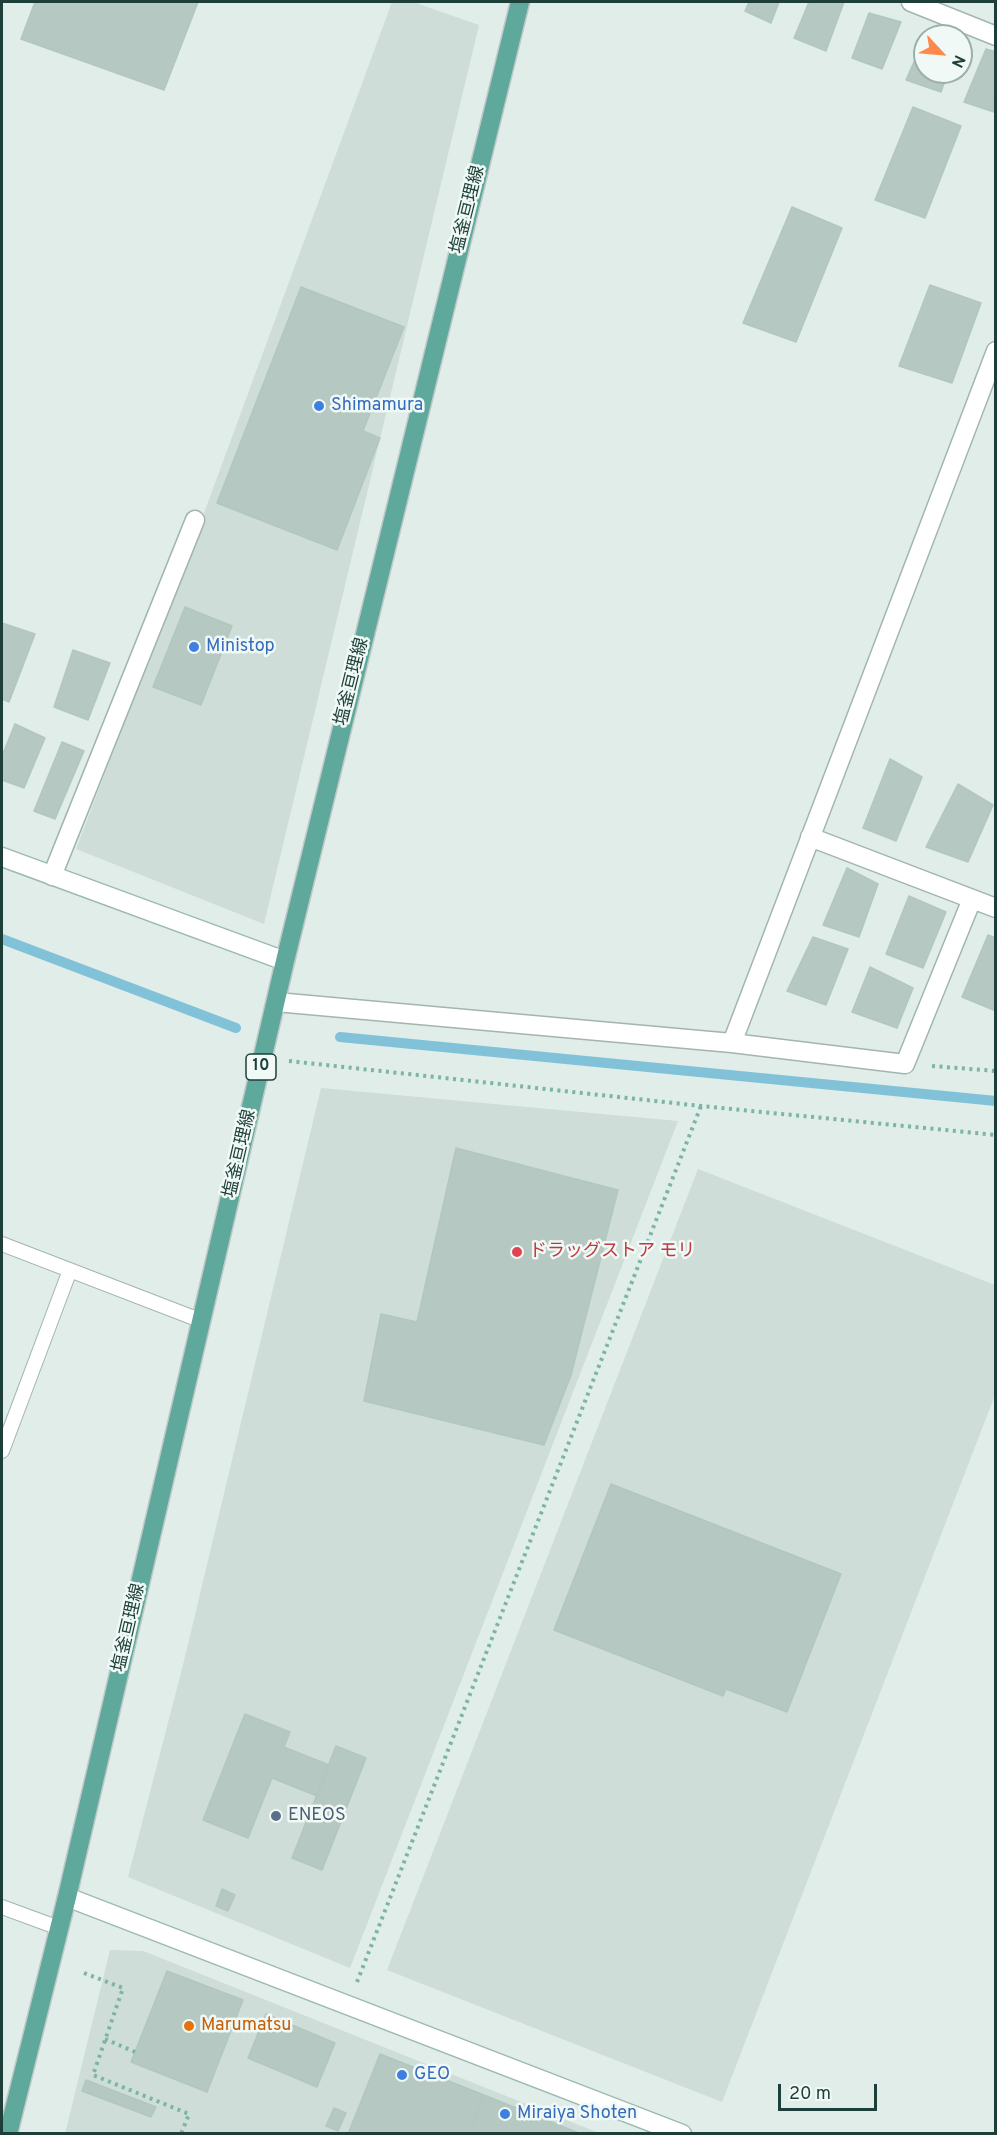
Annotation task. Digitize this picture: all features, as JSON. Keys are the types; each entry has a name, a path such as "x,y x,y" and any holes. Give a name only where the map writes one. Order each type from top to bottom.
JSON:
{"main road":[{"name":"塩釜亘理線","path":"8,2133 67,1897 285,961 520,2"}],"street":[{"path":"911,2 996,36"},
{"path":"732,1044 996,351"},
{"path":"52,876 195,520"},
{"path":"810,837 996,908"},
{"path":"2,857 285,961"},
{"path":"276,1002 732,1044 905,1064 972,898"},
{"path":"67,1897 682,2133"}],"lane":[{"path":"2,1244 202,1321"},
{"path":"2,1451 70,1270"},
{"path":"2,1907 59,1928"}],"path":[{"path":"263,1058 701,1106 996,1135"},
{"path":"905,1064 996,1071"},
{"path":"348,2005 701,1106"},
{"path":"84,1973 123,1988 93,2075 189,2114 181,2133"},
{"path":"105,2039 135,2052"}],"shaded area":[{"path":"392,2 413,2 479,25 264,924 76,849 207,505"},
{"path":"321,1088 678,1121 350,1968 128,1877 183,1665"},
{"path":"698,1169 995,1285 995,1395 722,2102 387,1970"},
{"path":"110,1950 143,1951 599,2133 65,2134"}],"building":[{"path":"35,2 198,2 164,90 21,39"},
{"path":"749,2 779,2 771,23 745,11"},
{"path":"809,2 844,2 826,51 794,38"},
{"path":"869,13 901,22 882,69 852,58"},
{"path":"986,49 996,52 994,112 964,102"},
{"path":"913,64 913,82 906,80"},
{"path":"918,84 944,84 941,92"},
{"path":"913,107 961,126 925,218 875,200"},
{"path":"792,207 842,228 796,342 743,323"},
{"path":"930,285 981,303 952,383 899,366"},
{"path":"301,287 404,327 363,431 380,438 337,550 217,503"},
{"path":"185,607 232,626 201,705 153,687"},
{"path":"2,623 35,634 9,702 2,699"},
{"path":"73,650 110,663 88,720 54,707"},
{"path":"15,724 45,738 24,788 2,780 2,756"},
{"path":"62,742 84,751 55,819 34,811"},
{"path":"890,759 922,777 896,841 863,828"},
{"path":"958,784 993,805 968,862 926,847"},
{"path":"847,868 878,884 859,937 823,925"},
{"path":"909,896 946,912 923,968 886,954"},
{"path":"988,935 996,938 996,1011 962,997"},
{"path":"813,937 848,949 826,1005 787,991"},
{"path":"870,967 913,988 897,1028 852,1012"},
{"name":"ドラッグストア モリ","path":"456,1148 618,1190 571,1375 544,1445 364,1401 381,1314 417,1322"},
{"path":"611,1484 841,1574 787,1712 726,1689 723,1696 554,1630"},
{"path":"245,1714 290,1732 284,1747 329,1765 317,1796 272,1778 248,1838 203,1820"},
{"path":"336,1746 366,1758 322,1870 292,1858"},
{"path":"222,1889 235,1895 228,1911 216,1906"},
{"name":"Marumatsu","path":"167,1971 243,2000 207,2092 131,2062"},
{"path":"266,2014 335,2043 317,2087 248,2058"},
{"name":"GEO","path":"380,2054 484,2095 469,2134 348,2134"},
{"path":"86,2080 156,2107 151,2117 82,2091"},
{"name":"Miraiya Shoten","path":"484,2095 581,2134 469,2134"},
{"path":"334,2108 346,2113 338,2131 326,2126"}],"waterway":[{"path":"2,939 236,1028"},
{"path":"340,1037 996,1101"}],"place":[{"name":"Shimamura","path":"319,406"},
{"name":"Ministop","path":"194,647"},
{"name":"ドラッグストア モリ","path":"517,1252"},
{"name":"ENEOS","path":"276,1816"},
{"name":"Marumatsu","path":"189,2026"},
{"name":"GEO","path":"402,2075"},
{"name":"Miraiya Shoten","path":"505,2114"}]}
